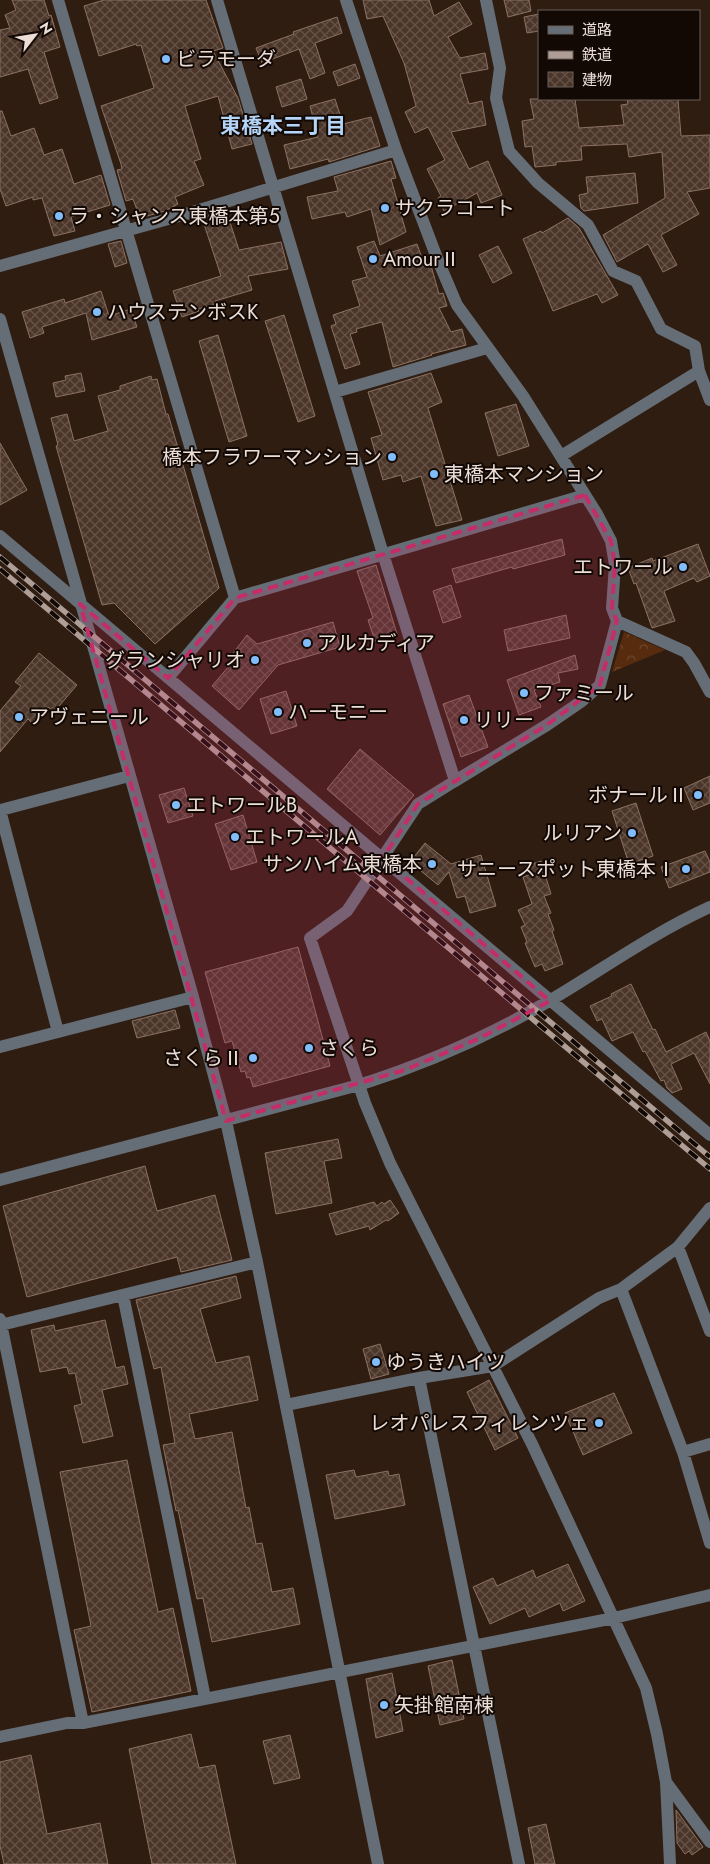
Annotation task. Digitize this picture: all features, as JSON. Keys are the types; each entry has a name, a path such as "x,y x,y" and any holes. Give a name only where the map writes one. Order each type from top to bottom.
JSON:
{"street":[{"path":"58,0 234,598"},
{"path":"217,0 383,554 455,781"},
{"path":"346,0 396,150 457,305 523,396 585,494 611,541 614,565 612,608 618,621 600,685 582,701 547,725 418,804 346,911 310,938 359,1085 390,1164 532,1444 646,1688 666,1782 670,1864"},
{"path":"486,0 500,68 496,98 509,151 538,183 588,225 613,271 636,281 660,330 695,346 699,370 710,400"},
{"path":"0,266 125,231 396,150"},
{"path":"0,319 193,997 226,1121 257,1262 378,1864"},
{"path":"335,392 487,348"},
{"path":"561,456 699,370"},
{"path":"168,678 234,598 585,494"},
{"path":"0,536 710,1135"},
{"path":"618,621 686,652 694,662 710,692"},
{"path":"58,1032 0,810 129,776"},
{"path":"0,1180 359,1085 405,1070 496,1030 550,1001 658,934 710,907"},
{"path":"0,1047 193,997"},
{"path":"286,1405 419,1378 493,1366 599,1298 621,1289 678,1247 710,1208"},
{"path":"678,1247 710,1331"},
{"path":"82,1723 1,1322 123,1295 257,1262"},
{"path":"621,1289 683,1452 710,1543"},
{"path":"123,1295 204,1698"},
{"path":"419,1378 519,1864"},
{"path":"683,1452 710,1444"},
{"path":"0,1737 67,1723 82,1723 614,1618 710,1595"},
{"path":"666,1782 709,1839"}],"highlighted area":[{"path":"585,495 611,541 615,565 612,608 617,621 600,685 547,725 418,804 383,858 550,1001 478,1039 405,1070 226,1121 80,604 168,678 235,598"}],"green space":[{"path":"624,632 665,650 612,672"}],"building":[{"path":"12,0 44,0 49,16 51,15 60,47 44,52 58,98 40,104 28,69 0,77 0,30 10,28 5,15 16,10"},
{"path":"104,0 206,0 223,48 213,51 238,98 252,144 232,149 218,96 185,106 201,159 194,161 204,185 175,197 178,204 165,211 140,218 133,199 126,201 117,170 122,169 121,164 101,106 154,88 141,45 137,46 136,44 99,56 84,6"},
{"path":"363,0 429,0 434,16 459,2 472,24 448,37 460,58 485,53 488,69 460,74 469,104 482,101 486,125 451,132 469,169 488,161 502,195 481,203 477,193 444,211 438,198 441,196 427,169 445,160 428,127 415,133 405,112 416,106 404,63 383,16 367,19"},
{"path":"504,0 529,0 531,11 508,17"},
{"path":"538,14 538,31 527,33 524,17"},
{"path":"337,17 342,33 315,43 325,73 310,79 299,49 262,63 256,48 294,34 293,32"},
{"path":"355,64 360,78 338,86 333,72"},
{"path":"301,79 307,99 282,107 276,87"},
{"path":"335,99 343,124 371,117 380,146 329,162 328,159 290,169 284,145 318,137 310,106"},
{"path":"530,99 575,100 579,128 624,125 621,105 628,104 627,100 678,100 681,136 710,135 710,188 687,192 699,214 661,235 677,265 663,272 648,244 617,262 603,235 665,198 662,152 629,157 627,144 581,146 582,160 556,162 556,165 535,167 532,146 525,147 522,121 534,119"},
{"path":"0,111 2,111 11,136 34,128 44,155 62,149 74,184 101,175 110,205 71,217 75,231 54,236 42,198 33,200 33,197 6,206 0,189"},
{"path":"391,161 396,178 391,179 406,232 380,245 371,209 347,217 345,212 312,219 307,197 338,191 334,177"},
{"path":"635,173 638,203 584,211 581,208 579,195 588,193 586,177"},
{"path":"226,210 239,250 281,242 288,269 248,276 252,290 215,301 216,304 198,309 199,311 182,317 173,291 221,276 202,218"},
{"path":"568,218 579,228 618,295 602,303 597,294 553,311 523,239 541,231 542,233"},
{"path":"121,241 127,263 115,267 108,244"},
{"path":"374,241 380,256 417,244 424,264 430,262 439,294 443,293 447,306 439,308 451,332 462,329 466,345 393,367 382,322 356,329 357,332 350,334 360,364 345,369 331,326 336,324 333,315 360,306 352,281 367,277 357,247"},
{"path":"498,246 512,273 493,283 479,255"},
{"path":"101,291 109,316 131,309 137,327 92,340 86,313 42,327 44,333 30,338 22,312 64,299 65,303"},
{"path":"284,315 315,416 298,422 265,321"},
{"path":"218,335 247,436 229,442 199,341"},
{"path":"81,373 85,391 56,397 53,383 66,380 65,376"},
{"path":"431,373 442,402 428,408 462,520 436,526 421,476 403,482 401,475 383,480 371,438 382,435 368,392"},
{"path":"151,376 152,380 157,379 219,588 155,644 114,603 102,605 56,446 58,445 51,418 67,414 74,441 108,431 98,396 120,390 120,386"},
{"path":"516,404 529,446 498,456 485,413"},
{"path":"0,443 27,490 0,505"},
{"path":"562,539 565,555 513,569 512,567 456,583 452,569"},
{"path":"698,544 710,576 697,582 694,578 664,591 675,621 652,628 636,583 634,584 628,568 652,558 653,561"},
{"path":"376,565 397,634 375,641 368,620 373,618 357,571"},
{"path":"451,585 461,617 443,623 433,591"},
{"path":"566,615 570,638 508,651 504,630"},
{"path":"333,622 340,647 278,665 239,710 212,686 235,659 231,656 247,635 257,644"},
{"path":"39,653 77,685 54,712 48,707 32,723 28,719 0,752 0,711 21,686 15,682"},
{"path":"575,655 578,669 558,673 560,682 534,690 541,707 519,715 507,680"},
{"name":"ハーモニー","path":"286,691 297,726 271,734 260,699"},
{"name":"リリー","path":"469,695 488,747 461,757 443,704"},
{"path":"360,749 414,795 380,835 327,789"},
{"name":"ボナールⅡ","path":"710,776 710,803 693,810 684,788"},
{"name":"エトワールB","path":"184,788 193,816 168,823 159,795"},
{"name":"ルリアン","path":"636,803 653,856 629,864 612,811"},
{"name":"エトワールA","path":"243,815 257,862 231,870 215,824"},
{"path":"425,843 451,864 481,855 496,906 470,913 465,896 457,898 449,872 438,885 410,862"},
{"name":"サニースポット東橋本Ⅰ","path":"705,851 710,862 710,872 669,888 661,867"},
{"path":"541,861 551,894 544,896 551,913 548,914 554,930 552,931 563,964 545,971 542,964 535,967 525,943 527,942 521,927 525,925 518,910 532,904 523,877 529,875 526,866"},
{"path":"298,947 330,1066 253,1087 250,1077 247,1078 245,1071 241,1072 232,1041 225,1043 205,972"},
{"path":"631,984 666,1052 706,1032 710,1041 710,1084 694,1053 671,1064 682,1089 672,1093 667,1088 664,1080 661,1081 633,1032 612,1041 602,1019 597,1021 590,1006 612,996 611,994"},
{"path":"175,1010 180,1028 137,1038 132,1021"},
{"path":"338,1139 342,1158 324,1161 332,1203 276,1214 265,1153"},
{"path":"145,1166 157,1211 215,1195 232,1260 181,1272 177,1257 27,1297 3,1206"},
{"path":"390,1200 399,1213 388,1221 386,1220 370,1230 369,1226 336,1235 329,1214 374,1202 377,1206 382,1202 384,1204"},
{"path":"236,1276 241,1298 200,1309 216,1363 249,1356 258,1400 189,1414 195,1439 232,1432 246,1508 249,1507 256,1544 262,1543 272,1592 293,1588 300,1624 212,1642 203,1598 197,1599 178,1510 176,1511 163,1445 175,1443 161,1367 154,1369 136,1300"},
{"path":"105,1320 116,1368 124,1366 128,1384 102,1390 113,1436 83,1443 74,1406 82,1404 75,1373 69,1374 67,1367 40,1372 31,1330 54,1325 55,1331"},
{"name":"ゆうきハイツ","path":"380,1344 389,1374 371,1379 363,1349"},
{"path":"489,1380 518,1438 495,1450 467,1392"},
{"name":"レオパレスフィレンツェ","path":"614,1393 632,1433 583,1455 565,1413"},
{"path":"127,1460 158,1612 173,1608 191,1691 92,1712 74,1630 91,1626 60,1472"},
{"path":"354,1470 356,1477 388,1471 389,1476 399,1474 405,1505 335,1519 326,1475"},
{"path":"568,1564 585,1601 563,1611 560,1603 529,1617 525,1608 490,1624 473,1587 493,1578 497,1586 533,1570 536,1578"},
{"path":"452,1660 464,1719 440,1725 428,1666"},
{"name":"矢掛館南棟","path":"392,1673 403,1731 376,1738 366,1679"},
{"path":"191,1734 199,1768 215,1765 236,1864 152,1864 129,1749"},
{"path":"290,1735 300,1778 274,1784 263,1741"},
{"path":"31,1755 47,1834 100,1823 108,1864 4,1864 0,1846 0,1762"},
{"path":"676,1810 703,1847 692,1855 689,1851 685,1854 677,1843"},
{"path":"546,1824 555,1864 535,1864 528,1828"}],"railway":[{"path":"0,557 710,1157"},
{"path":"0,569 710,1169"}],"place":[{"name":"ビラモーダ","path":"166,59"},
{"name":"サクラコート","path":"385,208"},
{"name":"ラ・シャンス東橋本第5","path":"59,216"},
{"name":"AmourⅡ","path":"373,259"},
{"name":"ハウステンボスK","path":"97,312"},
{"name":"橋本フラワーマンション","path":"392,457"},
{"name":"東橋本マンション","path":"434,474"},
{"name":"エトワール","path":"683,567"},
{"name":"アルカディア","path":"307,643"},
{"name":"グランシャリオ","path":"255,660"},
{"name":"ファミール","path":"524,693"},
{"name":"ハーモニー","path":"278,712"},
{"name":"アヴェニール","path":"19,717"},
{"name":"リリー","path":"464,720"},
{"name":"ボナールⅡ","path":"698,795"},
{"name":"エトワールB","path":"176,805"},
{"name":"ルリアン","path":"632,833"},
{"name":"エトワールA","path":"235,837"},
{"name":"サンハイム東橋本","path":"432,864"},
{"name":"サニースポット東橋本Ⅰ","path":"686,869"},
{"name":"さくら","path":"309,1048"},
{"name":"さくらⅡ","path":"253,1058"},
{"name":"ゆうきハイツ","path":"376,1362"},
{"name":"レオパレスフィレンツェ","path":"599,1423"},
{"name":"矢掛館南棟","path":"384,1705"}],"district":[{"name":"東橋本三丁目","path":"283,126"}]}
